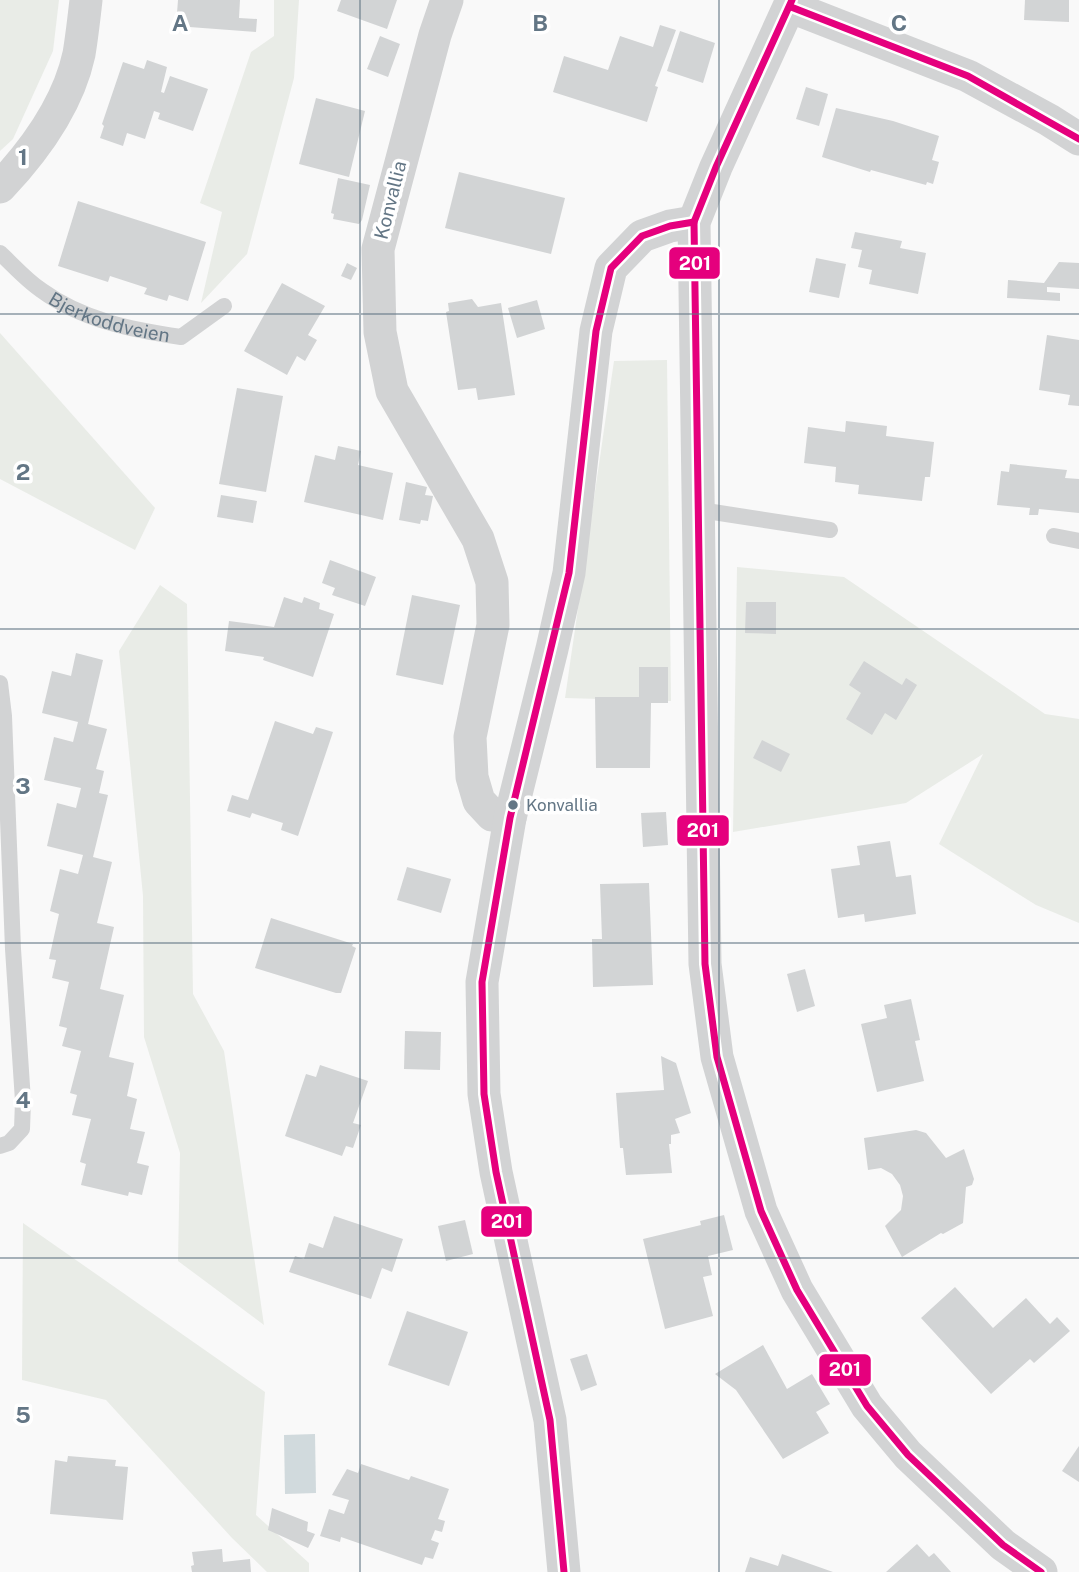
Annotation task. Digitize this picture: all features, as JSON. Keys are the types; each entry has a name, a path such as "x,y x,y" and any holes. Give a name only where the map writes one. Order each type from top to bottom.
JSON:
{"street":[{"path":"0,187 30,155 60,106 78,56 86,0"},
{"name":"Konvallia","path":"447,0 435,35 378,249 380,332 391,391 478,539 492,582 493,625 470,737 472,778 479,801 485,808 492,815 510,818"},
{"path":"1041,1572 993,1536 908,1454 866,1406 797,1290 761,1211 717,1057 705,964 694,222 716,167 791,3 968,76 1079,139"},
{"path":"564,1572 550,1420 496,1171 484,1094 482,982 510,818 569,573 596,331 611,268 642,236 670,226 694,222"}],"lane":[{"name":"Bjerkoddveien","path":"0,253 41,290 74,309 142,331 181,337 224,306"},
{"path":"700,510 830,530"},
{"path":"1054,536 1079,541"},
{"path":"0,683 4,716 13,948 23,1101 22,1129 9,1143 0,1146"}],"shaded area":[{"path":"0,0 59,0 53,51 13,139 0,151"},
{"path":"274,0 299,0 294,78 247,254 201,303 222,212 200,203 251,52 274,36"},
{"path":"0,333 155,508 135,550 0,479"},
{"path":"667,360 671,701 565,698 614,361"},
{"path":"737,567 844,577 1045,714 1079,719 1079,923 1036,905 939,844 983,754 906,803 733,832"},
{"path":"160,585 187,604 193,994 224,1051 264,1325 178,1261 180,1153 144,1037 143,896 119,651"},
{"path":"23,1223 265,1392 256,1515 309,1563 309,1572 267,1572 232,1538 106,1400 22,1380"},
{"path":"315,1434 316,1493 285,1494 284,1435"}],"building":[{"path":"178,0 240,0 239,18 257,19 256,32 176,26"},
{"path":"341,0 397,0 387,29 337,11"},
{"path":"1025,0 1069,0 1069,22 1024,20"},
{"path":"660,25 676,30 655,86 658,87 647,122 553,92 564,56 608,70 620,36 653,47"},
{"path":"680,31 715,43 703,83 667,71"},
{"path":"380,36 400,44 388,77 367,69"},
{"path":"147,60 167,67 161,92 164,93 170,76 208,89 193,131 158,119 160,113 154,111 145,139 127,133 123,146 100,138 104,126 102,124 123,62 144,69"},
{"path":"806,87 828,94 819,126 796,119"},
{"path":"316,98 365,111 349,177 299,164"},
{"path":"836,108 893,121 939,136 932,160 939,162 933,184 927,182 926,185 871,170 870,172 822,157"},
{"path":"459,172 565,198 551,254 445,228"},
{"path":"338,178 370,185 359,224 333,219 334,214 331,213"},
{"path":"78,201 206,242 188,301 169,295 167,301 144,294 147,288 110,276 108,282 58,266"},
{"path":"855,232 902,241 900,248 926,253 918,294 869,284 872,270 858,267 862,250 851,248"},
{"path":"816,258 846,264 839,298 809,292"},
{"path":"1059,262 1079,263 1079,289 1047,287 1047,292 1060,293 1060,301 1007,298 1008,280 1044,283"},
{"path":"347,263 357,268 351,280 341,276"},
{"path":"282,283 325,306 308,335 317,340 305,361 297,356 287,375 244,351"},
{"path":"472,299 478,307 501,303 515,395 478,400 476,388 458,390 446,312 449,311 448,303"},
{"path":"537,300 545,329 517,338 508,308"},
{"path":"1047,335 1079,340 1079,406 1068,405 1070,395 1039,390"},
{"path":"237,388 283,396 266,492 219,484"},
{"path":"846,421 887,426 886,436 934,442 930,477 925,477 922,501 858,494 859,485 835,482 836,467 804,463 808,427 845,432"},
{"path":"338,446 361,451 358,465 393,473 383,520 304,502 315,455 335,460"},
{"path":"1010,464 1067,470 1065,478 1079,479 1079,513 1039,509 1038,515 1029,515 1030,508 997,505 1001,471 1009,472"},
{"path":"406,482 427,487 425,495 433,496 428,521 421,520 420,524 399,520"},
{"path":"221,495 257,501 253,523 217,517"},
{"path":"330,560 376,577 365,606 332,595 335,588 322,583"},
{"path":"412,595 460,605 443,685 396,675"},
{"path":"284,597 302,603 304,597 320,603 319,609 334,614 313,677 263,660 264,657 225,651 229,621 274,627"},
{"path":"746,602 776,602 776,634 745,633"},
{"path":"76,653 103,660 88,724 107,729 96,769 104,771 99,793 108,795 93,857 112,862 97,923 114,927 100,989 124,995 109,1057 134,1063 127,1096 137,1099 130,1129 145,1132 137,1163 149,1166 142,1195 129,1192 128,1196 81,1185 86,1164 80,1162 91,1119 72,1115 77,1095 70,1093 81,1051 62,1046 67,1028 59,1026 69,982 52,978 56,960 49,959 59,914 50,911 60,869 78,874 83,855 47,846 57,803 76,808 81,788 44,780 54,737 73,742 78,722 42,713 52,671 71,676"},
{"path":"864,661 902,685 906,678 917,685 896,720 885,713 872,735 846,719 861,693 849,685"},
{"path":"639,667 668,667 668,703 651,703 650,768 596,768 595,697 639,697"},
{"path":"275,721 313,734 316,727 333,732 298,836 281,830 283,823 252,813 250,818 227,811 232,795 248,800"},
{"path":"762,740 790,754 781,772 753,758"},
{"path":"666,812 668,845 643,847 641,813"},
{"path":"890,841 896,877 911,875 916,914 865,922 864,914 838,918 831,869 860,865 857,846"},
{"path":"407,867 451,879 441,913 397,900"},
{"path":"649,883 653,985 593,987 592,939 602,939 600,884"},
{"path":"271,918 353,944 356,948 341,993 255,968"},
{"path":"805,969 815,1006 797,1012 787,974"},
{"path":"911,999 920,1040 915,1041 924,1081 877,1092 861,1024 887,1018 884,1005"},
{"path":"405,1031 441,1032 440,1070 404,1069"},
{"path":"661,1056 676,1063 691,1113 675,1119 680,1133 671,1135 669,1144 672,1173 626,1175 623,1148 620,1148 616,1093 664,1090"},
{"path":"320,1065 368,1081 353,1123 361,1125 353,1148 346,1146 342,1156 285,1136 306,1074 316,1077"},
{"path":"916,1130 926,1133 946,1158 964,1149 974,1179 972,1185 966,1187 963,1223 902,1257 885,1226 901,1210 903,1196 900,1185 892,1174 881,1168 868,1170 864,1138"},
{"path":"724,1215 733,1250 708,1256 712,1275 703,1277 713,1316 665,1329 643,1239 701,1225 700,1221"},
{"path":"334,1216 403,1239 392,1272 382,1268 371,1299 289,1272 295,1256 304,1259 309,1243 323,1248"},
{"path":"465,1220 473,1254 446,1261 438,1226"},
{"path":"955,1287 993,1328 1026,1298 1050,1324 1057,1317 1070,1331 1034,1363 1030,1359 991,1394 921,1318"},
{"path":"407,1311 468,1332 449,1386 388,1365"},
{"path":"763,1345 787,1389 812,1374 830,1404 816,1412 829,1433 783,1459 736,1390 715,1374"},
{"path":"587,1354 597,1385 581,1391 570,1359"},
{"path":"1079,1446 1079,1482 1062,1471"},
{"path":"68,1456 116,1460 115,1466 128,1467 123,1520 50,1514 55,1460 67,1462"},
{"path":"361,1464 409,1480 411,1476 449,1489 438,1519 445,1521 442,1532 435,1530 431,1540 439,1543 433,1559 425,1557 422,1565 341,1537 340,1542 320,1536 329,1509 344,1514 349,1500 332,1495 347,1469 358,1473"},
{"path":"272,1508 308,1522 307,1531 315,1534 308,1548 268,1530"},
{"path":"917,1544 929,1557 934,1553 951,1572 886,1572"},
{"path":"222,1549 223,1562 250,1559 251,1572 192,1572 192,1552"},
{"path":"782,1554 833,1572 745,1572 750,1557 778,1566"}],"transit line":[{"name":"201","path":"792,0 694,222 705,964 717,1057 761,1211 797,1290 867,1406 908,1455 1003,1545 1041,1572"},
{"name":"201","path":"791,7 968,76 1079,139"},
{"name":"201","path":"564,1572 550,1420 496,1172 484,1094 482,982 510,818 569,573 596,331 611,268 642,236 670,226 694,222"}],"place":[{"name":"Konvallia","path":"513,805"}]}
